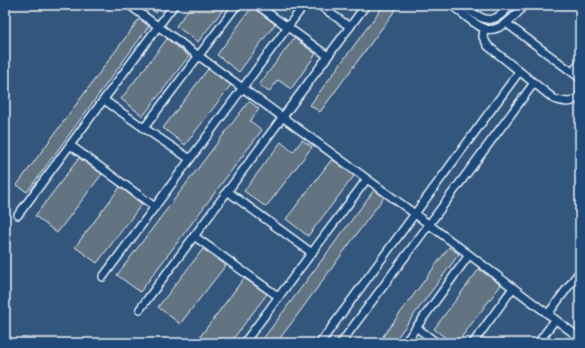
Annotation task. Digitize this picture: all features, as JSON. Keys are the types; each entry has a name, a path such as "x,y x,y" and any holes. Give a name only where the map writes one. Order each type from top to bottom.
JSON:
{"street":[{"path":"129,5 415,214 580,338"},
{"path":"18,215 174,5"},
{"path":"144,128 237,5"},
{"path":"257,5 328,56"},
{"path":"103,277 304,5"},
{"path":"319,5 350,27"},
{"path":"140,309 366,5"},
{"path":"452,5 487,29 498,27 506,23 520,12 524,5"},
{"path":"462,5 478,17 486,20 494,20 499,17 510,5"},
{"path":"506,23 580,78"},
{"path":"484,28 483,38 488,46 554,99 566,103 578,100"},
{"path":"573,72 580,62"},
{"path":"320,343 520,72"},
{"path":"341,343 534,83"},
{"path":"104,100 190,160"},
{"path":"70,145 155,207"},
{"path":"244,343 367,179"},
{"path":"227,192 312,253"},
{"path":"194,236 279,297"},
{"path":"405,343 469,255"},
{"path":"548,314 580,271"},
{"path":"473,343 513,288"},
{"path":"538,343 555,320"},
{"path":"416,327 437,343"}],"building":[{"path":"146,5 162,5 156,13"},
{"path":"192,5 223,5 225,7 198,42 176,26"},
{"path":"384,5 399,5 320,112 310,105"},
{"path":"252,7 275,24 239,72 217,55"},
{"path":"139,19 149,26 27,192 17,185"},
{"path":"294,38 316,54 291,89 278,80 269,92 259,85"},
{"path":"167,39 189,56 143,116 121,99"},
{"path":"208,69 231,85 185,145 163,128"},
{"path":"249,101 259,109 250,121 262,130 140,292 117,275"},
{"path":"302,140 312,147 266,207 244,191 281,142 293,152"},
{"path":"79,158 102,174 57,233 35,216"},
{"path":"332,159 354,176 308,236 286,219"},
{"path":"120,187 142,204 97,263 75,247"},
{"path":"374,190 384,197 287,329 276,343 260,343"},
{"path":"449,247 459,254 393,343 378,343"},
{"path":"203,249 226,265 180,324 158,307"},
{"path":"479,269 501,285 457,343 452,343 434,329"},
{"path":"244,278 267,294 230,343 206,343 199,338"}]}
